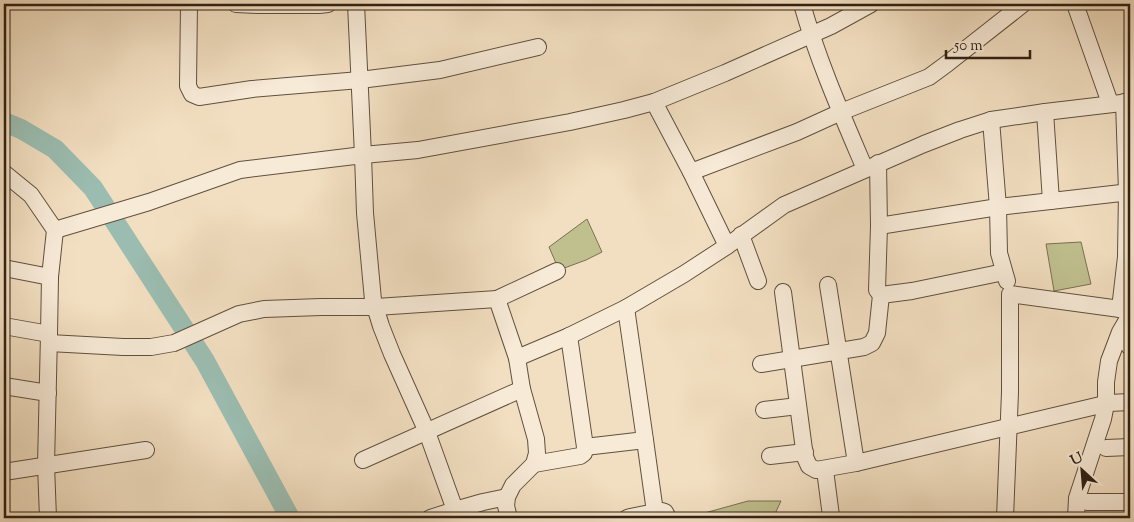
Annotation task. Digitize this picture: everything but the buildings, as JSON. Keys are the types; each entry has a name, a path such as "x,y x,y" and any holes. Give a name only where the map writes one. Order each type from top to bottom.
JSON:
{"street":[{"path":"190,4 188,86 192,94 199,97 252,89 360,80 440,70 538,47"},
{"path":"236,4 328,4"},
{"path":"356,4 365,213 373,300 392,354 427,432 455,510"},
{"path":"761,364 864,347 872,343 877,334 881,295 877,290 878,226 872,166 841,112 811,35 802,4"},
{"path":"54,230 149,202 240,170 418,150 570,122 654,102 831,26 871,4"},
{"path":"691,172 797,132 841,112 929,77 1023,4"},
{"path":"1075,4 1121,102 1129,192 1126,258 1127,312 1109,361 1106,382 1115,403"},
{"path":"654,102 727,246"},
{"path":"517,358 569,336 626,308 727,246 784,205 872,166 960,130 991,120 1121,102"},
{"path":"1045,112 1051,201"},
{"path":"991,120 998,206 999,253 1010,294 1010,392 1005,518"},
{"path":"4,173 31,195 54,230 50,277 46,464 48,518"},
{"path":"878,226 998,206 1129,192"},
{"path":"741,235 758,281"},
{"path":"4,268 50,277"},
{"path":"4,326 49,339 123,347 152,347 174,343 239,314 264,309 376,308 497,299 557,271"},
{"path":"881,295 912,291 1004,272"},
{"path":"828,285 856,463"},
{"path":"783,292 804,452 809,466 816,470 825,470 1115,403"},
{"path":"1010,294 1127,312"},
{"path":"497,299 517,358 522,388 536,439 537,453 534,464 513,485 507,497 506,506 509,518"},
{"path":"626,308 645,440 661,515 627,518"},
{"path":"534,464 580,456 584,453 585,447 569,336"},
{"path":"4,386 48,393"},
{"path":"363,460 522,388"},
{"path":"1076,518 1077,498 1103,419 1115,403"},
{"path":"764,410 798,406"},
{"path":"585,447 645,440"},
{"path":"1106,448 1130,447"},
{"path":"4,472 146,450"},
{"path":"770,456 804,452"},
{"path":"825,470 831,516"},
{"path":"431,518 483,502 507,497"},
{"path":"1087,502 1130,502"}],"green space":[{"path":"587,219 602,252 559,270 549,247"},
{"path":"1081,242 1091,284 1054,291 1046,244"},
{"path":"748,501 781,501 773,518 702,518 701,514"}],"waterway":[{"path":"4,122 21,129 55,149 93,188 205,361 290,518"}]}
